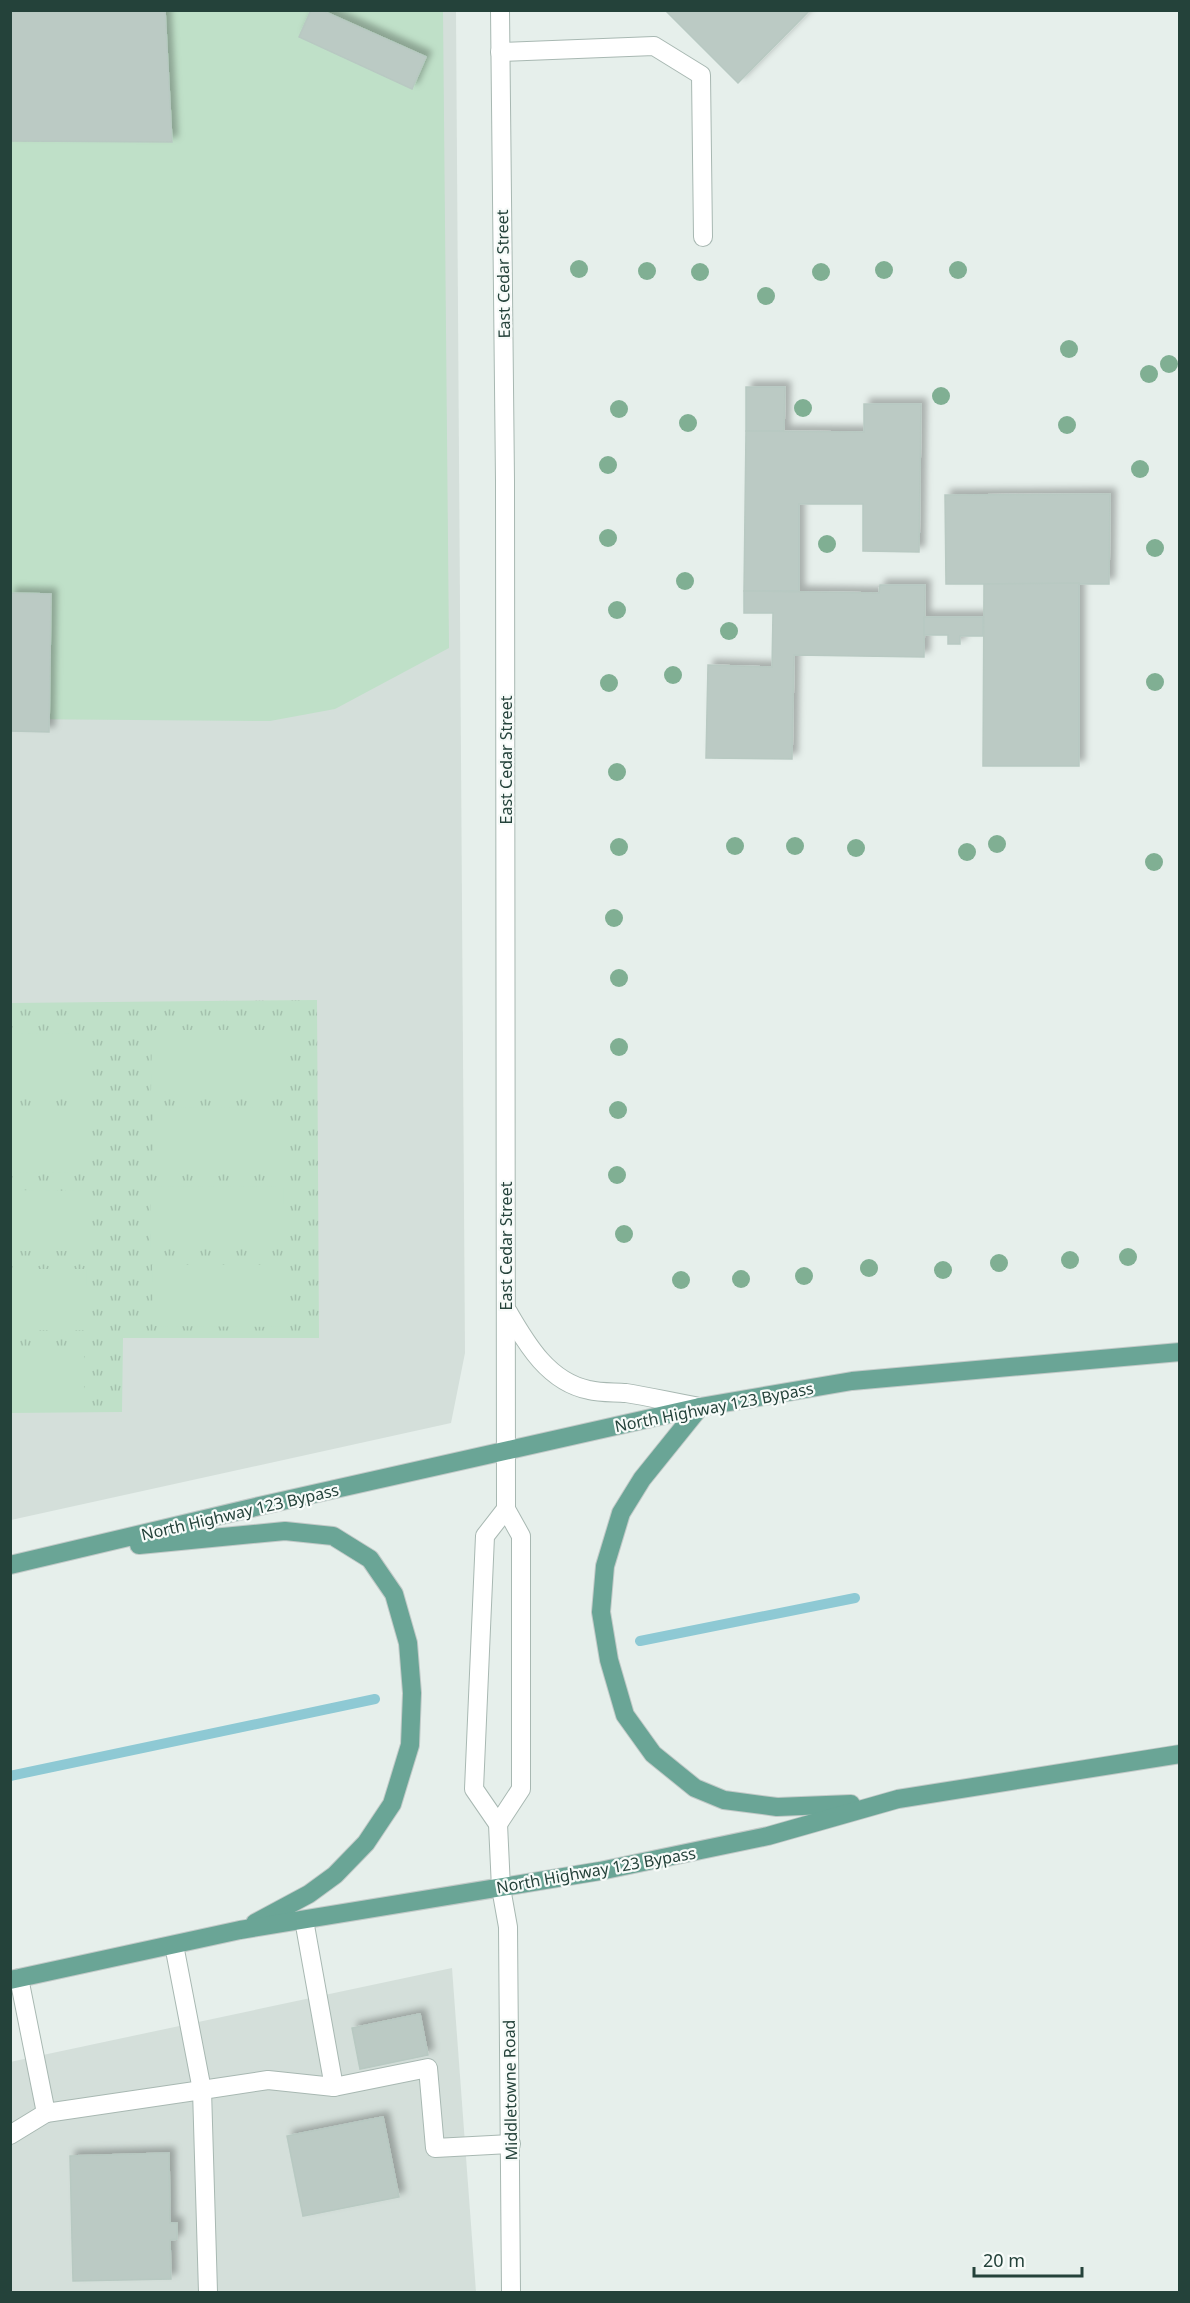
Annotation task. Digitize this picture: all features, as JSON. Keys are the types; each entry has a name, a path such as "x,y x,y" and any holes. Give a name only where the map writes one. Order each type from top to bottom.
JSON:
{"main road":[{"name":"North Highway 123 Bypass","path":"10,1565 700,1407 852,1381 1179,1352"},
{"path":"700,1407 642,1479 621,1513 605,1566 601,1612 609,1660 625,1715 653,1754 695,1788 724,1800 777,1807 846,1805 898,1799"},
{"path":"68,1553 285,1530 333,1536 370,1559 393,1594 408,1643 412,1693 410,1745 392,1804 366,1843 335,1875 309,1894 240,1930"},
{"name":"North Highway 123 Bypass","path":"15,1979 240,1930 600,1871 768,1836 898,1799 1179,1754"}],"street":[{"name":"East Cedar Street","path":"500,10 506,481 506,1509"},
{"path":"500,52 654,46 701,75 703,237"},
{"path":"507,1309 524,1339 545,1366 561,1379 588,1390 625,1393 700,1407"},
{"path":"498,1824 521,1789 521,1536 506,1509 485,1536 474,1789 498,1824 501,1888"},
{"name":"Middletowne Road","path":"501,1888 508,1927 511,2292"},
{"path":"304,1920 334,2087"},
{"path":"174,1945 202,2090 208,2292"},
{"path":"15,1979 46,2113"},
{"path":"10,2135 46,2113 268,2080 334,2087 429,2068 435,2148 511,2144"}],"shaded area":[{"path":"10,11 456,11 465,1353 451,1423 11,1520"},
{"path":"452,1968 476,2292 11,2292 10,2062"}],"green space":[{"path":"11,11 443,11 449,648 335,709 270,721 11,719"},
{"path":"317,1000 319,1338 123,1338 122,1412 11,1413 10,1003"},
{"path":"152,1030 284,1030 284,1091 151,1091"},
{"path":"11,1033 86,1034 86,1095 11,1095"},
{"path":"154,1107 287,1108 287,1169 154,1169"},
{"path":"11,1111 88,1111 88,1173 11,1172"},
{"path":"151,1186 284,1187 283,1248 150,1248"},
{"path":"11,1190 85,1191 85,1251 11,1251"},
{"path":"152,1265 285,1265 285,1327 153,1326"},
{"path":"11,1269 87,1269 86,1330 11,1330"},
{"path":"11,1346 84,1346 84,1407 11,1407"}],"building":[{"path":"165,10 172,142 10,141 10,12"},
{"path":"311,10 321,10 426,57 412,89 299,37"},
{"path":"665,10 810,10 738,83"},
{"path":"746,387 785,387 784,431 746,431"},
{"path":"864,404 921,404 919,552 863,551 863,504 799,504 799,591 744,591 746,431 864,432"},
{"path":"1110,494 1109,584 946,584 945,495"},
{"path":"1079,583 1079,766 983,766 984,584"},
{"path":"880,585 925,585 924,657 794,655 792,759 706,758 708,665 772,667 773,613 744,613 744,591 879,593"},
{"path":"10,593 51,594 49,732 10,731"},
{"path":"924,617 983,617 983,636 960,636 960,644 948,644 948,635 924,635"},
{"path":"420,2014 428,2055 360,2069 352,2028"},
{"path":"383,2117 399,2197 303,2216 287,2136"},
{"path":"169,2153 170,2223 177,2223 177,2239 170,2240 171,2279 73,2281 70,2156"}],"waterway":[{"path":"640,1641 855,1598"},
{"path":"10,1776 375,1699"}]}
